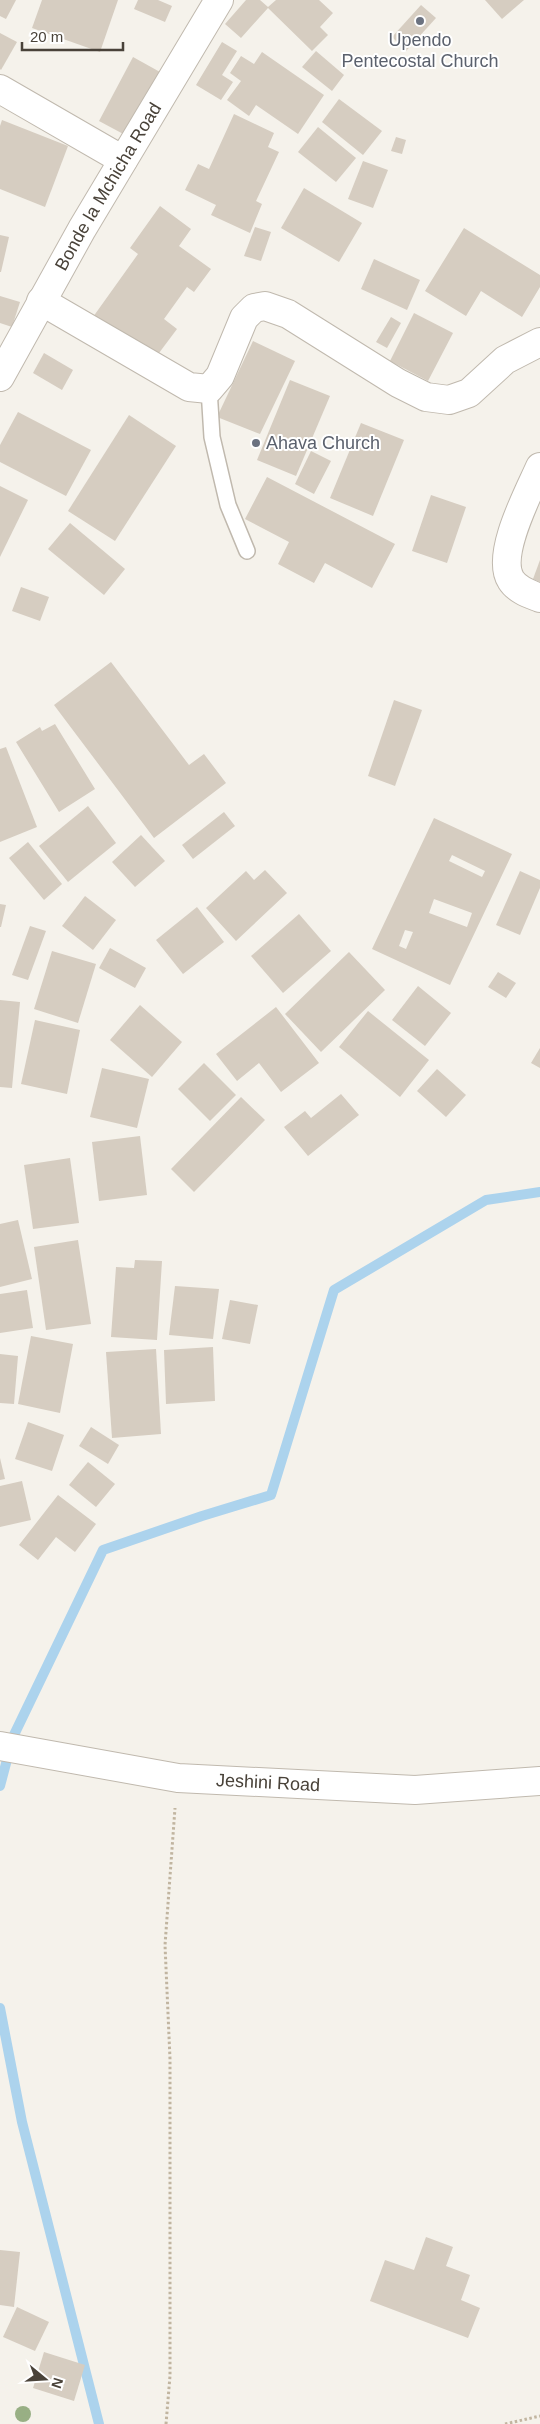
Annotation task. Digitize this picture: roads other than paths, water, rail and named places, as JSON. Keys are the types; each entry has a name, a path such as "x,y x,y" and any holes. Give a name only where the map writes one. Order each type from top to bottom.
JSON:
{"street":[{"name":"Bonde la Mchicha Road","path":"0,377 9,338 40,301 219,0"},
{"path":"0,89 123,160"},
{"path":"40,301 189,387 210,389 220,376 244,318 254,308 265,306 288,314 398,383 426,397 449,400 469,393 505,360 540,342"},
{"path":"540,467 508,548 506,568 511,581 520,590 540,598"},
{"name":"Jeshini Road","path":"0,1746 178,1778 415,1790 540,1781"}],"lane":[{"path":"210,389 212,437 228,506 247,551"}],"waterway":[{"path":"0,1786 13,1737 103,1550 202,1516 271,1495 334,1290 486,1200 540,1192"},
{"path":"0,2008 22,2122 99,2424"}],"place":[{"name":"Upendo Pentecostal Church","path":"420,21"},
{"name":"Ahava Church","path":"256,443"}]}
